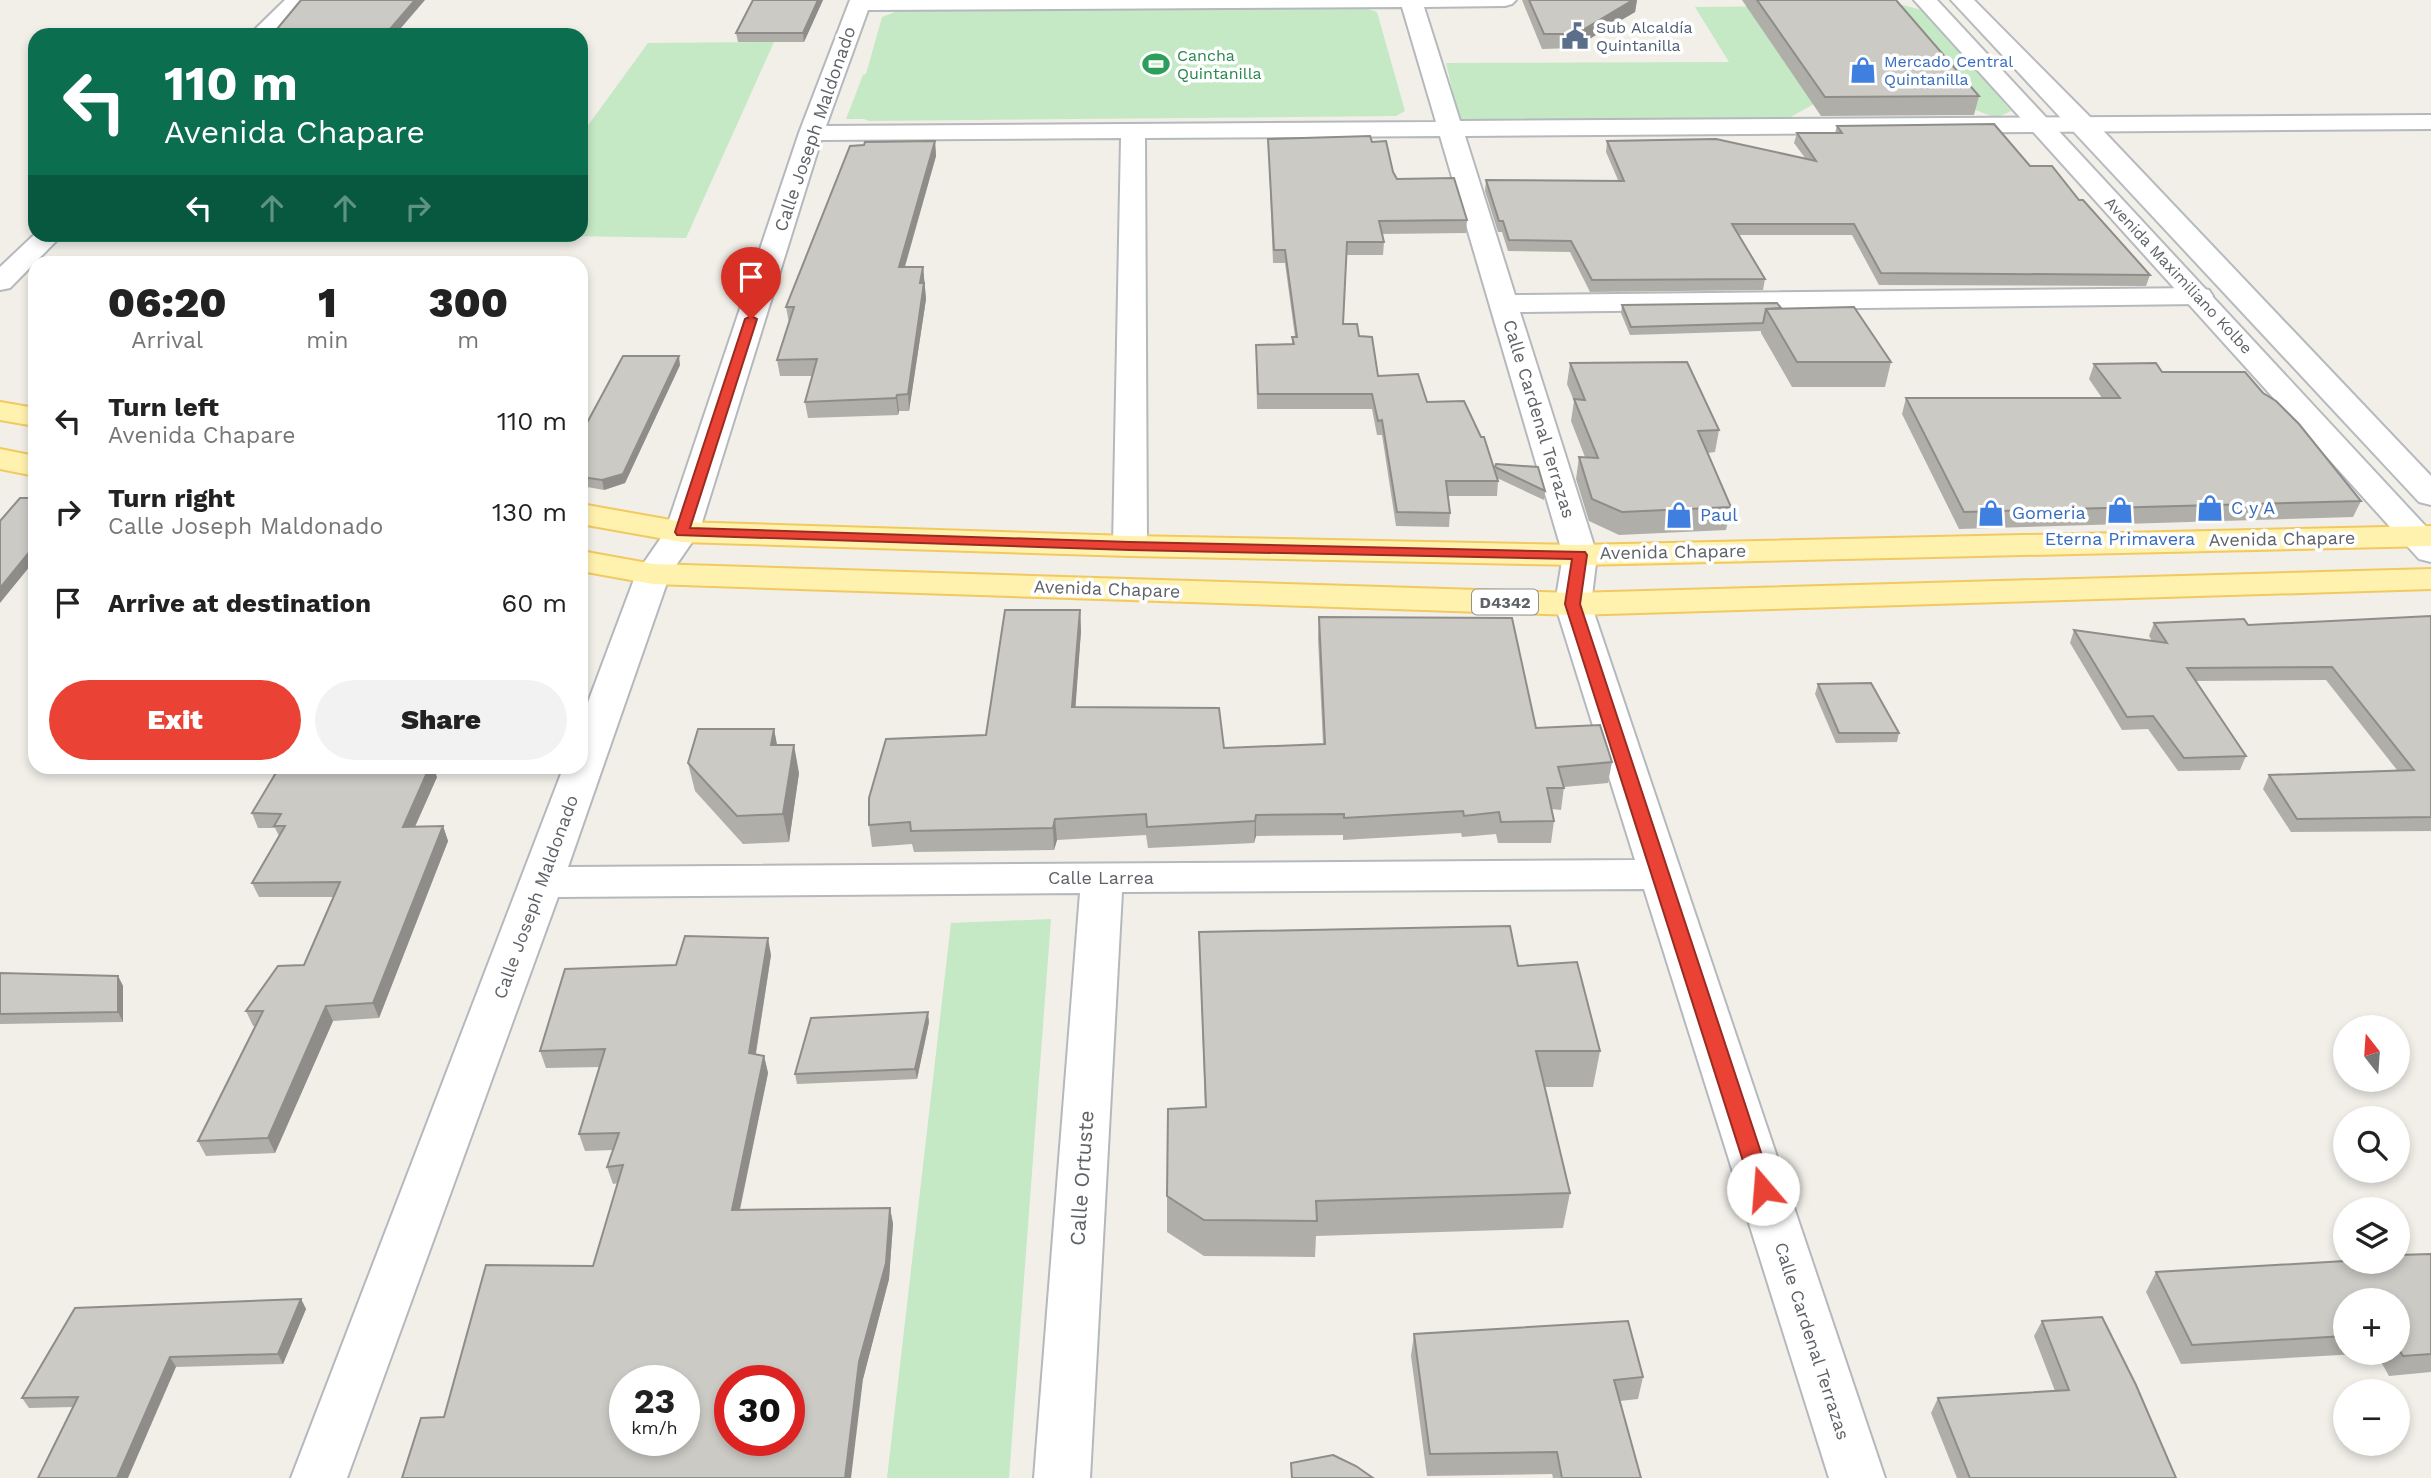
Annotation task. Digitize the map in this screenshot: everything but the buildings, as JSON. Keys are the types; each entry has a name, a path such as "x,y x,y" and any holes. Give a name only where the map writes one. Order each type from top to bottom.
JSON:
{"main road":[{"path":"0,411 28,416"},
{"path":"0,460 28,465"},
{"name":"Avenida Chapare","path":"588,515 682,532 1130,546 1580,555 2426,541"},
{"name":"Avenida Chapare","path":"588,563 653,574 1573,604 2431,579"}],"street":[{"path":"267,28 297,0"},
{"name":"Calle Cardenal Terrazas","path":"1411,0 1580,555 1573,604 1857,1478"},
{"path":"860,2 1505,0"},
{"name":"Avenida Maximiliano Kolbe","path":"1925,0 2426,541"},
{"name":"Avenida Maximiliano Kolbe","path":"1962,0 2084,125 2431,495"},
{"name":"Calle Joseph Maldonado","path":"588,754 653,574 682,532 811,133 860,2"},
{"path":"811,133 2431,122"},
{"path":"1130,546 1133,131"},
{"path":"0,282 42,242"},
{"path":"1504,304 2199,296"},
{"name":"Calle Joseph Maldonado","path":"319,1478 581,774"},
{"name":"Calle Larrea","path":"542,882 1659,874"},
{"name":"Calle Ortuste","path":"1062,1478 1101,878"}],"green space":[{"path":"1903,5 1925,11 2011,111 1996,118 1958,103 1814,104 1787,119 1459,119 1446,63 1729,62 1695,7"},
{"path":"1365,8 1377,12 1405,111 1396,116 869,121 846,119 863,75 866,74 882,17 898,11"},
{"path":"774,42 686,238 588,236 588,125 648,43"},
{"path":"1051,919 1009,1478 887,1478 951,923"}],"place":[{"name":"Sub Alcaldía Quintanilla","path":"1575,36"},
{"name":"Cancha Quintanilla","path":"1156,64"},
{"name":"Mercado Central Quintanilla","path":"1863,70"},
{"name":"C y A","path":"2210,508"},
{"name":"Eterna Primavera","path":"2120,510"},
{"name":"Gomeria","path":"1991,513"},
{"name":"Paul","path":"1679,515"}],"route":[{"path":"751,319 682,532 1130,546 1580,555 1573,604 1763,1189"}]}
